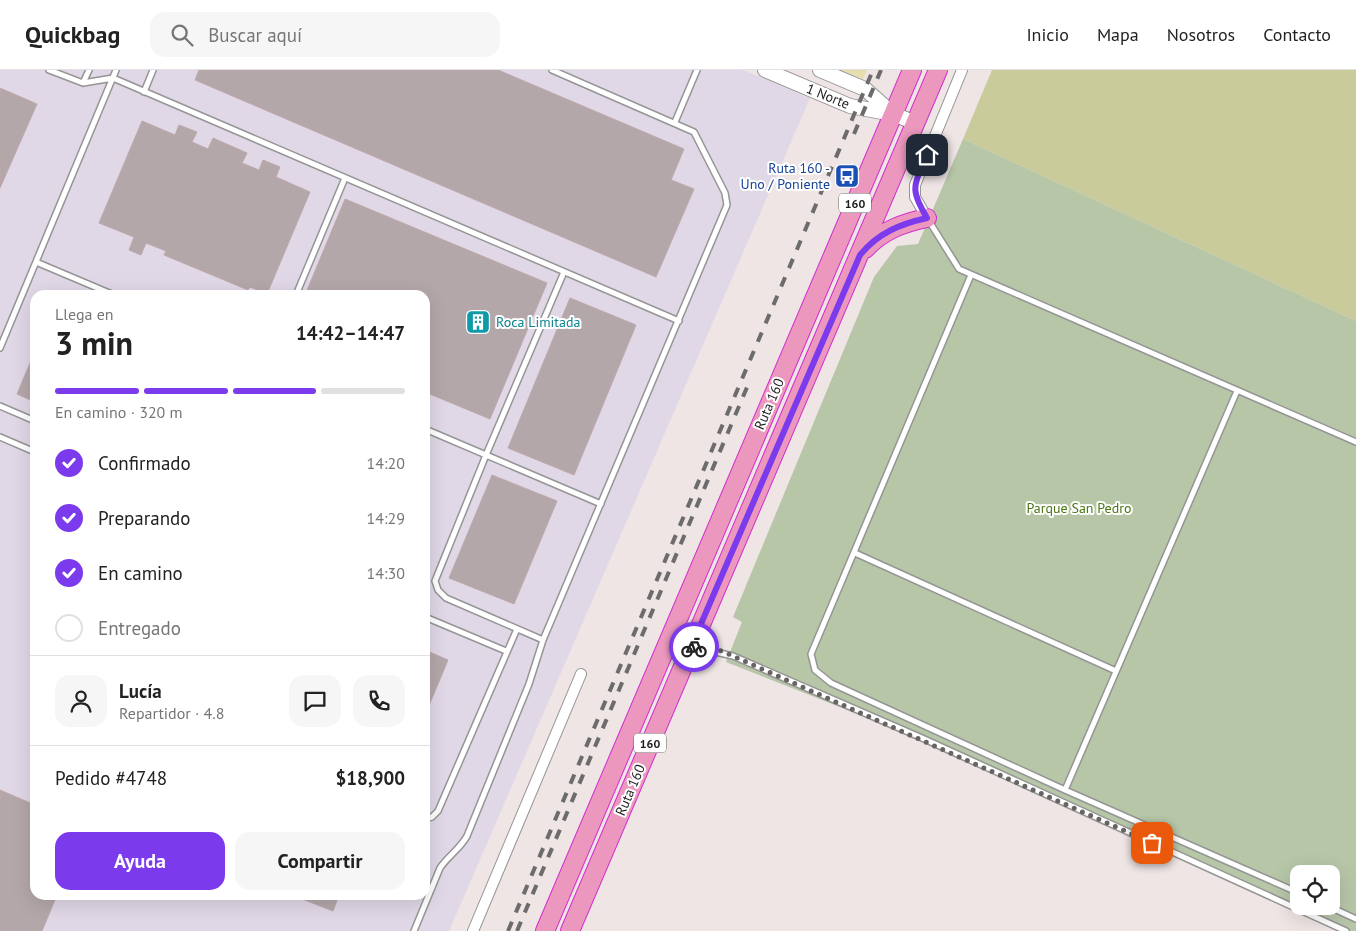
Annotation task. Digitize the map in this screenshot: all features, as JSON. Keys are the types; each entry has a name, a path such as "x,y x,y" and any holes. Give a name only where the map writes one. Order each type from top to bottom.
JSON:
{"highway":[{"name":"Ruta 160","path":"545,931 912,70"},
{"name":"Ruta 160","path":"570,931 938,70"},
{"path":"860,255 872,242 888,230 927,218"}],"street":[{"name":"1 Norte","path":"765,70 850,106 893,114 916,123"},
{"name":"1 Norte","path":"820,70 865,89 893,114"},
{"path":"927,218 915,197 915,185 962,70"},
{"path":"472,931 581,674"}],"lane":[{"path":"49,70 83,84 113,78 679,321"},
{"path":"83,84 89,70"},
{"path":"0,348 116,70"},
{"path":"144,92 153,70"},
{"path":"430,892 445,860 462,844 467,836 529,684 543,640 727,205 725,193 699,137 690,128 552,70"},
{"path":"675,122 697,70"},
{"path":"298,290 345,178"},
{"path":"927,218 958,269 1237,392 1356,442"},
{"path":"36,262 102,290"},
{"path":"543,640 446,598 436,585 437,572 564,272"},
{"path":"972,275 811,654 815,670 831,683 1065,790 1290,889"},
{"path":"1065,790 1237,392"},
{"path":"0,406 30,419"},
{"path":"430,430 601,504"},
{"path":"0,437 30,450"},
{"path":"855,553 1116,671"},
{"path":"430,618 506,651"},
{"path":"430,818 438,811 517,629"},
{"path":"691,647 722,651 931,742 1346,931"},
{"path":"414,931 427,900"},
{"path":"1340,911 1356,918"}],"shaded area":[{"path":"0,70 743,70 810,98 449,931 0,931"},
{"path":"840,70 867,70 863,79"}],"green space":[{"path":"992,70 1356,70 1356,321 963,139"},
{"name":"Parque San Pedro","path":"963,139 1356,321 1356,931 1350,931 1314,915 1340,915 1340,865 1290,865 1290,904 888,726 726,662 742,622 733,617 874,277 897,246 918,244"}],"building":[{"path":"199,70 498,70 684,149 671,180 694,189 656,277 195,80"},
{"path":"0,88 37,104 0,188"},
{"path":"142,121 175,135 179,125 197,132 192,142 208,149 213,138 247,153 242,163 259,170 263,160 280,167 276,177 310,192 269,290 257,290 250,287 248,290 164,255 166,251 146,243 141,255 129,250 134,237 99,223"},
{"name":"Roca Limitada","path":"345,199 547,283 490,419 430,394 430,290 307,290"},
{"path":"570,298 636,325 574,475 508,448"},
{"path":"30,363 30,400 17,394"},
{"path":"492,475 557,501 514,604 449,578"},
{"path":"430,652 448,660 430,703"},
{"path":"0,790 30,803 30,900 55,900 42,931 0,931"},
{"path":"305,900 337,900 333,911"}],"railway":[{"path":"508,931 873,70"},
{"path":"854,134 881,70"},
{"path":"517,931 748,385"}],"way so far":[{"path":"694,647 722,651 922,738 1152,843"}],"place":[{"name":"Ruta 160 - Uno / Poniente","path":"847,176"},
{"name":"Roca Limitada","path":"478,322"}],"route":[{"path":"694,647 691,647 860,255 872,242 888,230 908,222 927,218 917,202 914,191 927,155"}]}
